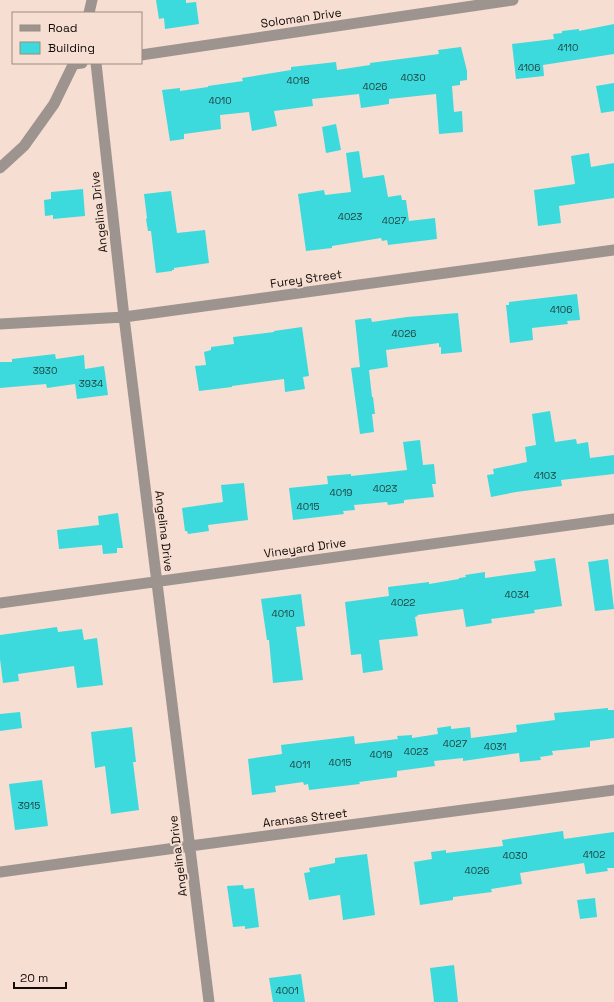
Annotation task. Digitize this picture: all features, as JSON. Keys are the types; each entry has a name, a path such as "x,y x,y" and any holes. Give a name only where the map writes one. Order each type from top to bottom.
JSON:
{"street":[{"path":"89,12 92,0"},
{"name":"Soloman Drive","path":"142,55 513,0"},
{"path":"0,168 24,146 54,104 75,64"},
{"name":"Angelina Drive","path":"96,64 124,317 209,1002"},
{"name":"Furey Street","path":"0,324 124,317 614,250"},
{"name":"Vineyard Drive","path":"0,603 614,519"},
{"name":"Aransas Street","path":"0,872 614,790"}],"building":[{"path":"156,0 186,0 186,3 196,2 199,24 165,29 164,18 159,19"},
{"path":"614,24 614,54 543,65 544,76 516,79 512,44 554,39 553,34 562,33 562,31 579,29 579,31"},
{"path":"461,47 467,71 467,80 460,81 460,85 452,86 454,112 462,111 463,132 439,134 436,94 389,99 389,104 361,108 359,94 312,99 313,106 274,111 277,126 252,131 249,112 220,115 221,129 184,134 184,139 170,141 162,90 180,88 180,91 243,81 242,78 291,70 291,67 336,62 337,70 370,65 370,63 439,54 438,50"},
{"path":"614,83 614,111 601,113 596,86"},
{"path":"336,124 341,150 326,153 322,127"},
{"path":"359,151 363,178 384,175 388,197 401,195 402,200 406,200 409,221 435,218 437,239 388,245 387,240 382,241 381,238 332,246 332,248 306,251 298,194 324,190 325,195 351,192 346,153"},
{"path":"589,153 591,167 614,163 614,198 559,206 561,223 538,226 534,190 575,184 571,156"},
{"path":"83,189 85,216 53,219 53,215 45,216 44,200 51,199 51,192"},
{"path":"171,191 177,233 205,230 209,263 174,268 172,271 156,273 151,231 148,231 146,219 144,194"},
{"path":"577,294 580,320 567,321 568,324 532,328 533,340 510,343 506,305 509,305 509,302"},
{"path":"458,313 462,352 441,354 441,347 439,347 439,343 386,350 388,367 369,370 375,414 372,414 374,432 360,434 351,368 360,367 355,320 371,318 372,322 407,317"},
{"path":"302,327 309,376 303,377 305,389 285,392 284,379 199,391 195,366 206,365 204,352 211,350 211,347 234,344 233,337"},
{"path":"55,354 56,359 84,355 85,369 104,366 108,395 77,399 75,384 47,388 46,384 0,388 0,362 12,362 12,359"},
{"path":"550,411 555,442 576,439 577,444 588,442 590,458 614,455 614,474 561,480 562,486 491,497 487,475 494,474 493,469 527,462 525,447 536,445 532,414"},
{"path":"420,440 423,465 434,464 436,484 432,484 434,497 404,500 404,503 388,505 387,502 354,505 355,510 343,511 344,514 293,520 289,488 328,484 327,476 351,474 351,476 407,470 403,442"},
{"path":"244,483 248,520 208,525 209,531 188,534 187,531 185,531 182,508 223,502 221,485"},
{"path":"118,513 123,548 117,548 117,553 103,554 102,545 59,549 57,530 99,525 98,516"},
{"path":"555,558 562,606 534,610 535,613 491,619 492,623 466,627 463,609 417,615 418,616 415,617 418,636 379,640 383,670 363,673 361,654 351,655 345,602 389,596 388,587 429,582 429,584 459,579 466,577 465,575 485,572 485,578 536,571 534,561"},
{"path":"608,559 614,609 595,611 588,562"},
{"path":"301,594 305,626 296,627 303,680 273,683 269,640 267,640 261,599"},
{"path":"57,627 58,632 82,629 84,640 97,638 103,685 77,688 74,666 18,674 19,681 3,683 0,659 0,635"},
{"path":"608,708 608,710 614,710 614,738 590,741 590,747 552,751 553,755 540,757 541,760 520,762 519,753 463,761 463,758 434,761 435,766 397,771 397,777 359,782 360,784 309,790 308,784 304,785 303,782 275,786 276,792 252,795 248,759 282,754 281,745 354,736 355,744 398,739 397,736 412,735 412,738 438,734 437,728 451,726 451,729 470,727 471,738 517,732 516,725 555,720 554,713"},
{"path":"20,712 22,728 0,731 0,714"},
{"path":"132,727 136,762 133,762 139,810 111,814 105,766 95,768 91,732"},
{"path":"42,780 48,826 15,830 9,784"},
{"path":"563,831 564,839 614,832 614,868 607,868 608,871 586,874 584,863 520,873 522,884 491,889 492,892 453,897 453,900 420,905 414,862 432,859 431,852 446,850 446,853 503,846 502,840"},
{"path":"367,854 375,915 343,920 340,895 309,900 304,873 310,872 309,868 335,863 335,858"},
{"path":"243,885 244,889 254,888 259,927 245,929 245,926 233,927 227,886"},
{"path":"595,898 597,917 580,919 577,900"},
{"path":"454,965 458,1002 434,1002 430,968"},
{"path":"301,974 305,1002 273,1002 269,978"}]}
